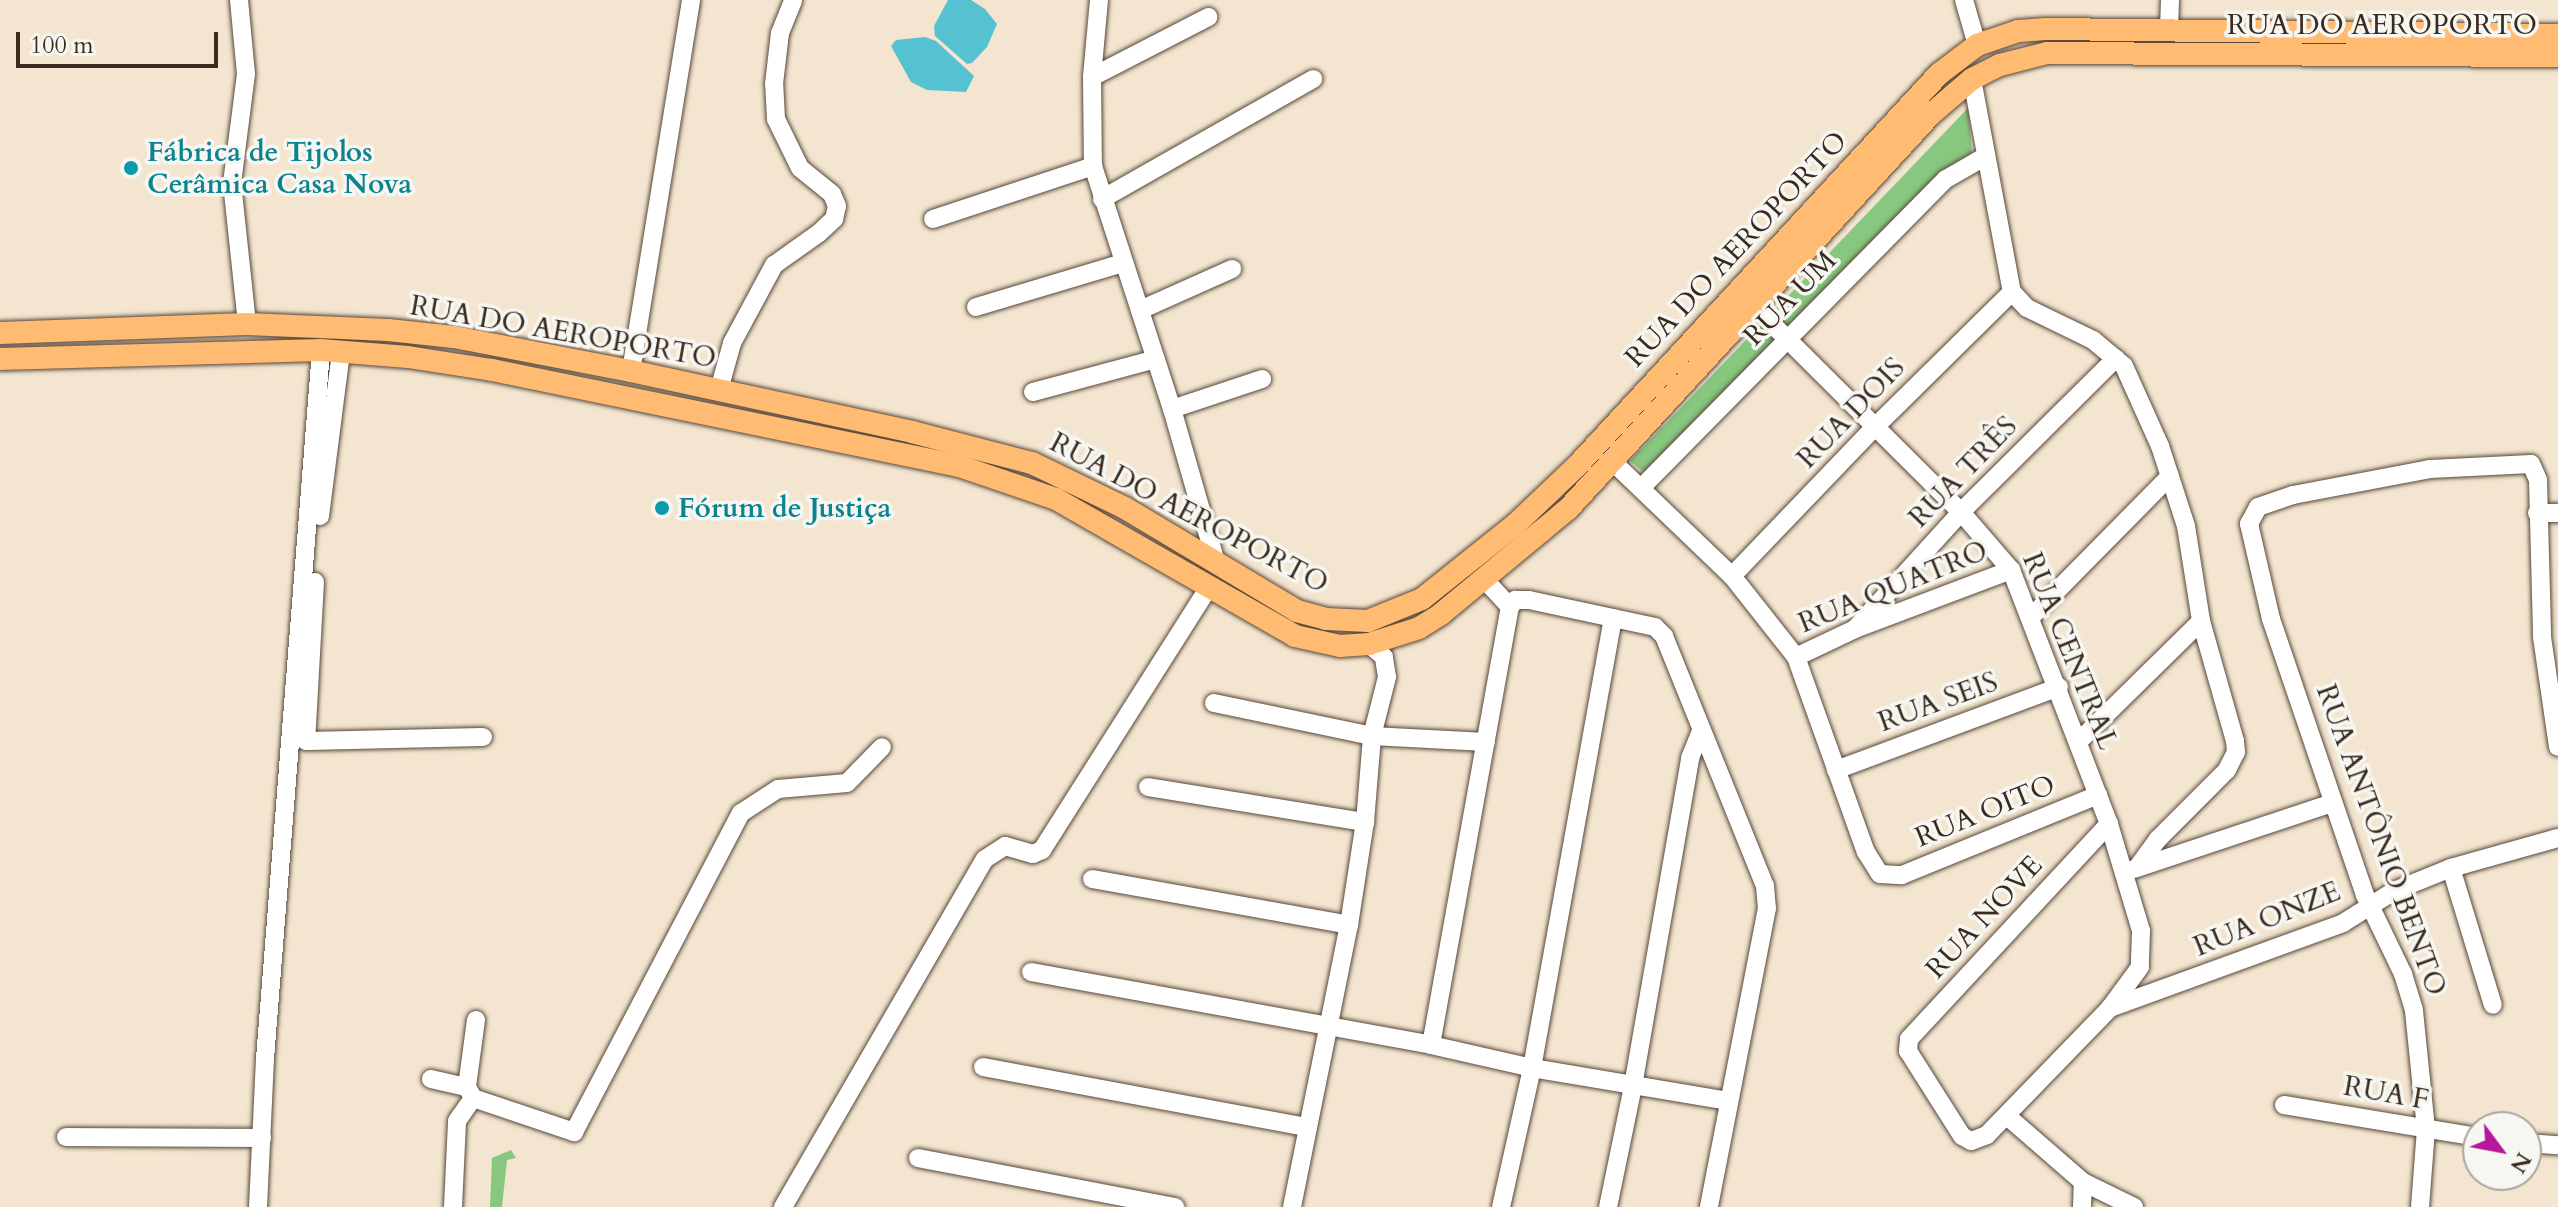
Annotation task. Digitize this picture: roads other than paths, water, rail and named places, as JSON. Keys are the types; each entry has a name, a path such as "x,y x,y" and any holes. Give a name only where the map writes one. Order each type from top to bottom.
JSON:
{"main road":[{"name":"RUA DO AEROPORTO","path":"0,333 247,324 454,337 631,371 1016,458 1074,481 1125,508 1297,611 1326,619 1368,621 1422,599 1516,524 1567,476 1949,63 1977,45 2018,31 2046,29 2558,35"},
{"name":"RUA DO AEROPORTO","path":"0,359 331,351 420,358 959,466 1042,493 1112,529 1295,636 1340,646 1369,644 1419,628 1568,509 1614,463 1930,115 1972,79 2000,65 2047,53 2558,56"},
{"path":"580,388 583,361"},
{"path":"1112,529 1125,508"}],"street":[{"path":"239,0 246,74 232,183 247,324"},
{"path":"631,371 691,0"},
{"path":"719,390 732,343 774,265 834,219 837,206 832,194 800,168 776,119 774,84 780,33 793,0"},
{"path":"1099,0 1092,77 1093,166 1172,409 1216,562"},
{"path":"1964,0 1977,45"},
{"path":"2169,29 2170,0"},
{"path":"1092,77 1208,17"},
{"path":"1102,199 1313,79"},
{"path":"1972,79 2012,292 2027,308 2093,340 2116,358 2132,382 2170,476 2186,526 2201,621 2232,725 2236,752 2227,770 2131,870"},
{"name":"RUA UM","path":"1641,488 1946,179 1986,156"},
{"path":"933,219 1093,166"},
{"path":"976,307 1123,263"},
{"path":"1140,310 1232,269"},
{"name":"RUA CENTRAL","path":"1739,290 2001,554 2031,617 2109,824 2131,870 2143,951 2140,967 2110,1008 2007,1116"},
{"name":"RUA DOIS","path":"1732,576 1875,427 2012,292"},
{"path":"331,351 306,741 483,737"},
{"path":"258,1207 265,1059 331,351"},
{"name":"RUA TRÊS","path":"1855,629 1961,512 2116,358"},
{"path":"1033,392 1156,359"},
{"path":"1172,409 1262,379"},
{"name":"RUA ANTÔNIO BENTO","path":"2420,1207 2426,1129 2414,1010 2403,974 2370,906 2332,803 2255,558 2249,524 2258,507 2264,504 2430,469 2524,462 2531,464 2537,473 2537,513"},
{"path":"1614,463 1732,576 1796,657 1836,770"},
{"path":"2031,617 2170,476"},
{"path":"2558,513 2537,513 2538,589 2558,747"},
{"name":"RUA QUATRO","path":"1796,657 1855,629 2011,570"},
{"path":"1484,579 1510,607"},
{"path":"783,1207 985,859 1005,846 1033,854 1042,850 1209,587"},
{"path":"2538,589 2558,591"},
{"path":"1431,1045 1510,607 1515,600 1529,600 1655,627 1664,636 1765,886 1767,908 1709,1207"},
{"path":"1501,1207 1532,1068 1613,618"},
{"path":"2079,741 2201,621"},
{"path":"1292,1207 1331,1027 1365,822 1372,736 1387,677 1384,657 1369,644"},
{"name":"RUA SEIS","path":"1836,770 2059,687"},
{"path":"1214,703 1372,736 1486,742"},
{"path":"1608,1207 1633,1086 1690,758 1702,729"},
{"path":"431,1079 574,1132 741,813 778,789 847,783 882,747"},
{"name":"RUA OITO","path":"1836,770 1872,864 1880,874 1892,877 2098,795"},
{"path":"1148,787 1365,822"},
{"path":"2131,870 2332,803"},
{"name":"RUA NOVE","path":"2007,1116 1977,1141 1962,1136 1908,1051 1909,1039 2109,824"},
{"name":"RUA ONZE","path":"2110,1008 2343,923 2394,891 2451,868 2558,838"},
{"path":"2451,868 2493,1005"},
{"path":"1092,879 1349,925"},
{"path":"1031,972 1431,1045 1532,1068 1729,1101"},
{"path":"453,1207 457,1121 470,1092 476,1020"},
{"path":"983,1067 1307,1127"},
{"name":"RUA F","path":"2284,1105 2462,1135"},
{"path":"2007,1116 2083,1182 2134,1207"},
{"path":"66,1137 262,1138"},
{"path":"918,1158 1175,1207"},
{"path":"2082,1207 2083,1182"}],"water":[{"path":"948,0 971,0 985,9 997,24 987,47 972,63 967,64 935,36 934,26"},
{"path":"925,37 936,41 974,76 966,92 927,90 911,82 891,46 896,40"}],"place":[{"name":"Fábrica de Tijolos Cerâmica Casa Nova","path":"131,168"},
{"name":"Fórum de Justiça","path":"662,508"}]}
